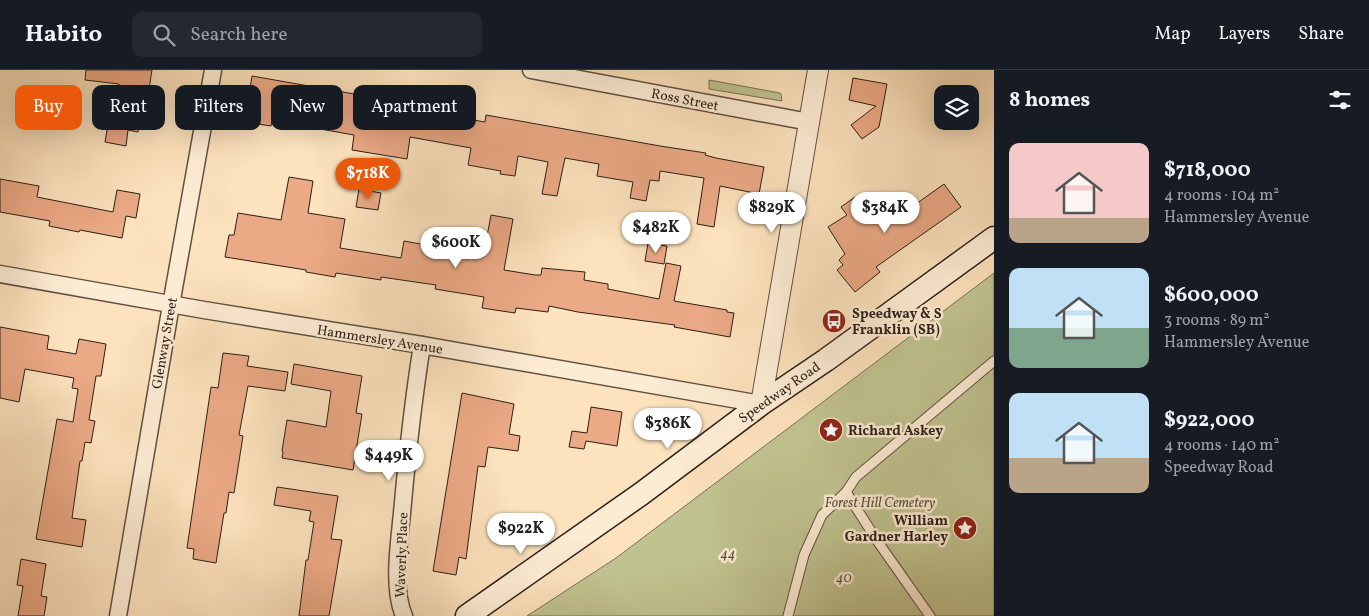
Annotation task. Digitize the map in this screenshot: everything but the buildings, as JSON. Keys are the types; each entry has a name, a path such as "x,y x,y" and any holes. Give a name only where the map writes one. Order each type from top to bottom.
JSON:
{"main road":[{"name":"Speedway Road","path":"467,616 641,494 761,404 826,360 994,238"}],"street":[{"name":"Glenway Street","path":"118,616 213,70"},
{"name":"Ross Street","path":"531,70 809,122"},
{"path":"761,404 818,70"},
{"name":"Hammersley Avenue","path":"0,274 761,404"},
{"name":"Waverly Place","path":"404,616 399,605 399,546 408,439 422,345"}],"lane":[{"path":"788,616 804,555 822,515 846,492 856,477 994,361"},
{"path":"846,492 878,542 930,616"}],"green space":[{"path":"709,80 780,93 782,101 709,89"},
{"name":"Forest Hill Cemetery","path":"994,273 994,616 527,616 616,558"}],"place":[{"name":"Speedway & S Franklin (SB)","path":"834,321"},
{"name":"Richard Askey","path":"831,430"},
{"name":"William Gardner Harley","path":"965,528"}],"park label":[{"name":"44","path":"728,553"},
{"name":"40","path":"844,577"}]}
